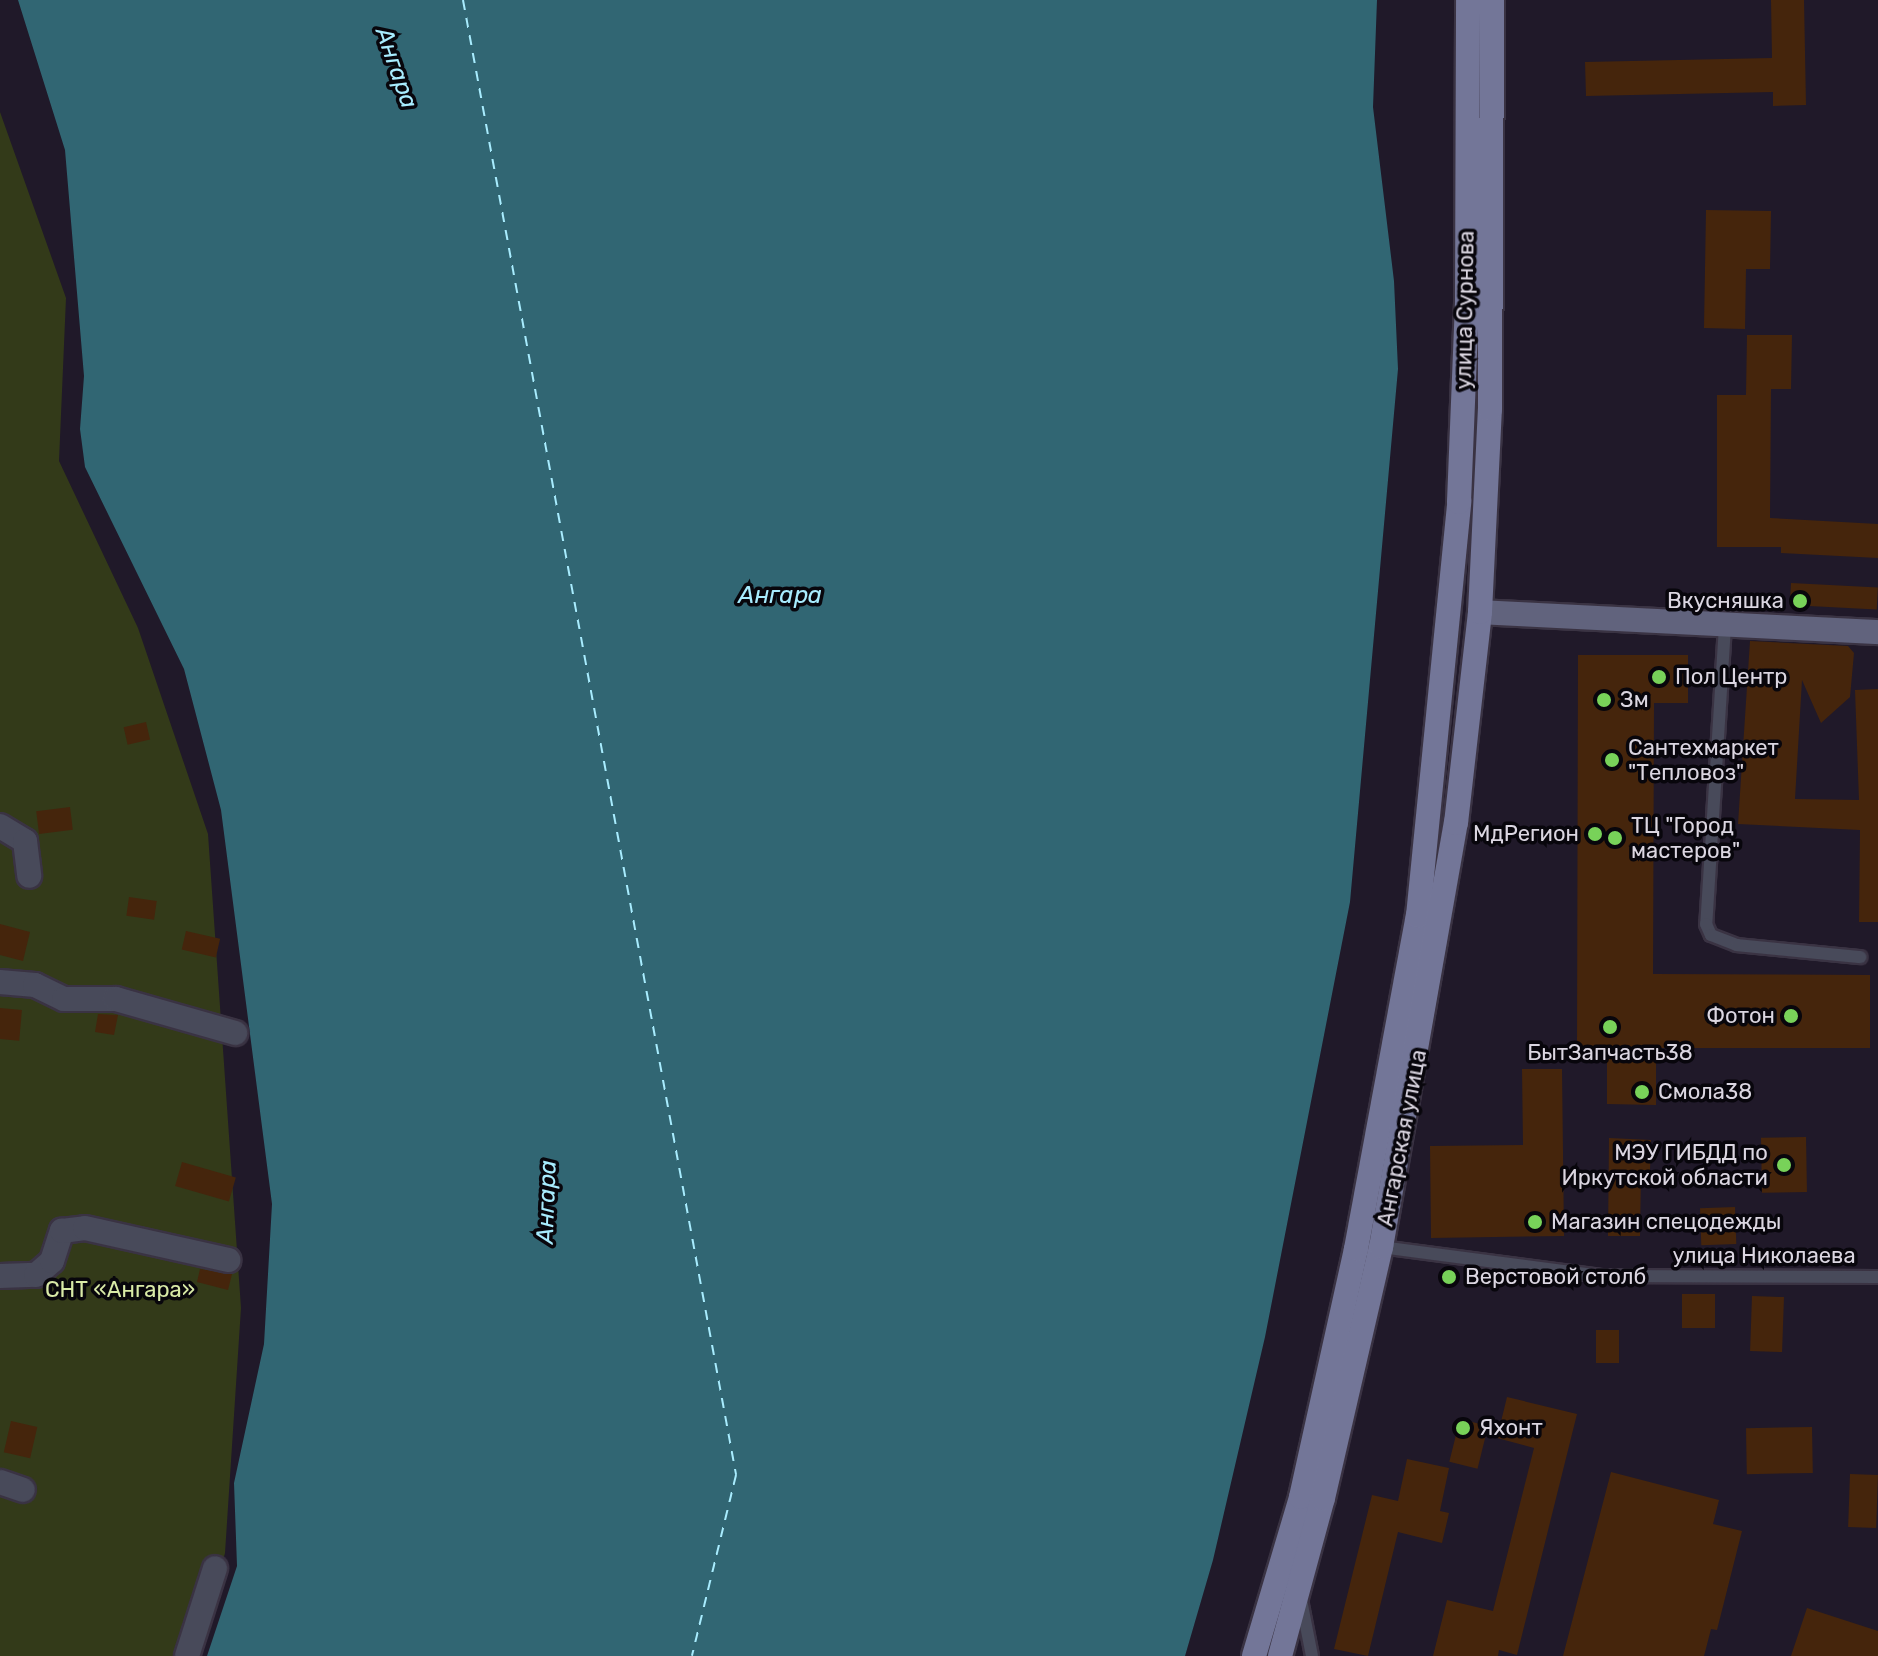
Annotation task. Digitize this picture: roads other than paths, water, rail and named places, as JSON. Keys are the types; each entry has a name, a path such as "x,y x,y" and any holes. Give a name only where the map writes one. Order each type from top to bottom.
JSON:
{"main road":[{"name":"улица Сурнова","path":"1450,621 1467,300 1468,0"},
{"name":"улица Сурнова","path":"1480,612 1494,294 1492,0"},
{"name":"Ангарская улица","path":"1280,1656 1381,1247 1444,911 1480,612"},
{"path":"1480,612 1878,632"},
{"name":"Ангарская улица","path":"1254,1656 1301,1497 1390,1084 1418,916 1450,621"}],"street":[{"path":"0,826 25,841 29,876"},
{"path":"0,982 35,985 64,999 116,999 235,1033"},
{"path":"0,1276 36,1275 52,1261 62,1231 85,1228 228,1260"},
{"path":"0,1482 23,1490"},
{"path":"187,1656 215,1568"}],"lane":[{"path":"1725,626 1706,924 1711,935 1737,945 1860,957"},
{"name":"улица Николаева","path":"1381,1247 1601,1276 1878,1277"},
{"path":"1299,1588 1312,1656"}],"water":[{"name":"Ангара","path":"18,0 1377,0 1373,107 1394,281 1398,369 1350,902 1265,1337 1213,1560 1185,1656 207,1656 237,1566 234,1483 264,1344 272,1204 221,810 184,669 85,467 80,429 84,376 65,150"}],"place":[{"name":"Вкусняшка","path":"1800,601"},
{"name":"Пол Центр","path":"1659,677"},
{"name":"Зм","path":"1604,700"},
{"name":"Сантехмаркет \"Тепловоз\"","path":"1612,760"},
{"name":"МдРегион","path":"1595,834"},
{"name":"ТЦ \"Город мастеров\"","path":"1615,838"},
{"name":"Фотон","path":"1791,1016"},
{"name":"БытЗапчасть38","path":"1610,1027"},
{"name":"Смола38","path":"1642,1092"},
{"name":"МЭУ ГИБДД по Иркутской области","path":"1784,1165"},
{"name":"Магазин спецодежды","path":"1535,1222"},
{"name":"Верстовой столб","path":"1449,1277"},
{"name":"Яхонт","path":"1463,1428"}],"park label":[{"name":"СНТ «Ангара»","path":"120,1290"}]}
